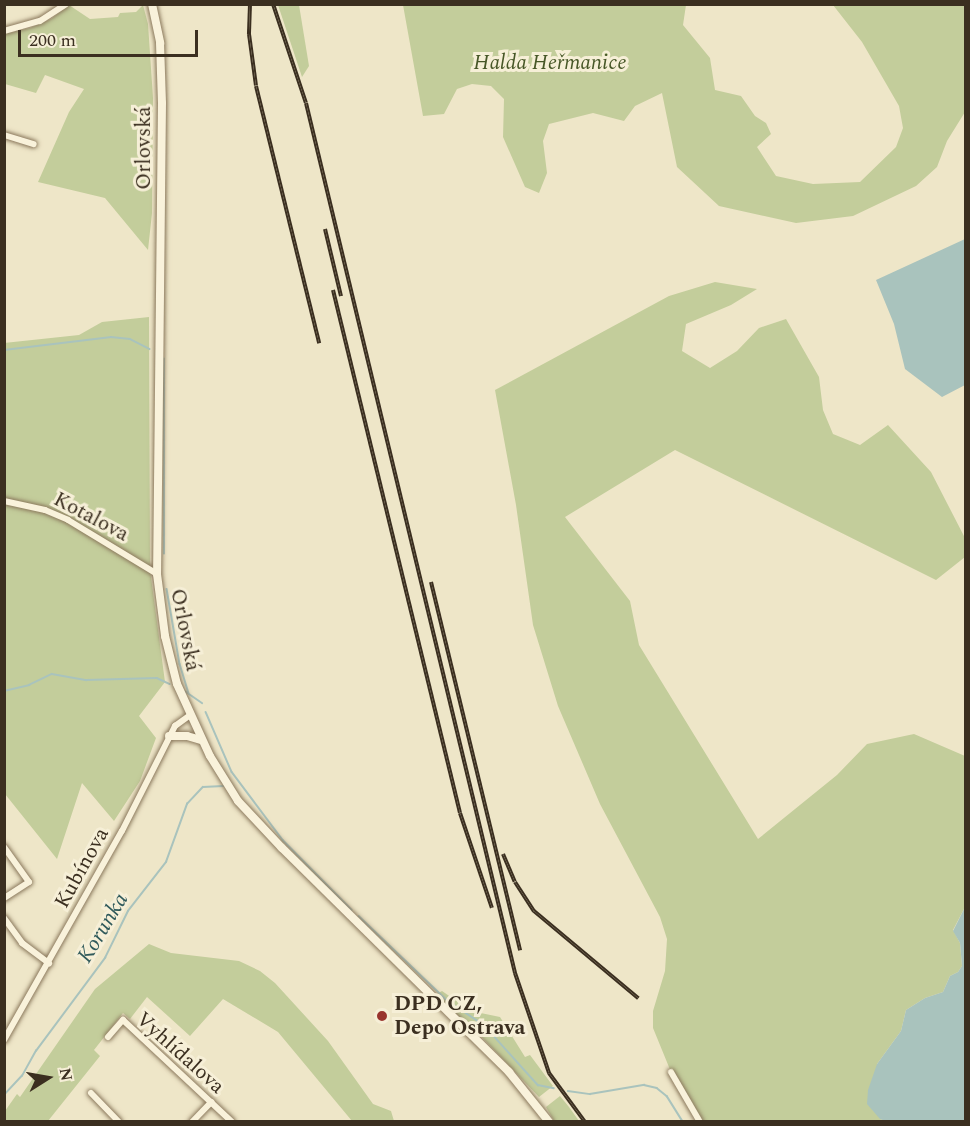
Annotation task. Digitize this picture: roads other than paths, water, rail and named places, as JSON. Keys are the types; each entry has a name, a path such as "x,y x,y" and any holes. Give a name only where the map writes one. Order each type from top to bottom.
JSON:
{"main road":[{"name":"Orlovská","path":"152,4 160,43 162,102 157,574 168,651 189,715 231,791 256,821 509,1072 549,1122"},
{"path":"170,736 187,736 201,740"}],"street":[{"path":"4,31 31,25 64,5"},
{"path":"4,135 34,144"},
{"name":"Kotalova","path":"4,501 45,510 68,520 157,574"},
{"name":"Kubínova","path":"4,1040 135,808 170,736 178,722 189,715"},
{"path":"4,847 29,882 4,898"},
{"path":"4,918 22,943 48,963"},
{"name":"Vyhlídalova","path":"108,1037 123,1020 232,1122"},
{"path":"671,1072 700,1122"},
{"path":"90,1093 119,1122"},
{"path":"192,1122 211,1102"}],"water":[{"path":"965,239 965,385 942,397 905,369 894,324 876,280"},
{"path":"965,907 965,1121 888,1122 880,1119 867,1104 868,1090 877,1064 901,1031 906,1010 925,998 943,992 950,976 958,972 962,966 960,943 953,931"}],"waterway":[{"path":"4,350 111,337 130,339 150,349"},
{"path":"164,359 164,554"},
{"path":"167,589 180,664 189,693"},
{"path":"4,691 29,685 52,674 86,680 157,678 170,684"},
{"path":"185,691 202,703"},
{"name":"Korunka","path":"206,712 232,772 283,840 352,910"},
{"name":"Korunka","path":"4,1095 22,1076 36,1051 105,958 128,911 166,862 187,804 203,787 223,786"},
{"name":"Korunka","path":"359,916 448,1001 484,1025 538,1085 554,1088"},
{"name":"Korunka","path":"568,1091 590,1094 644,1085 657,1088 667,1096 683,1122"}],"railway":[{"path":"250,4 249,34 256,86 319,343"},
{"path":"273,4 306,103 515,973 549,1073 585,1122"},
{"path":"325,229 341,296"},
{"path":"333,290 460,813 492,908"},
{"path":"431,582 520,950"},
{"path":"503,854 515,882 534,911 638,998"}],"place":[{"name":"DPD CZ, Depo Ostrava","path":"382,1016"}],"park label":[{"name":"Halda Heřmanice","path":"550,63"}]}
